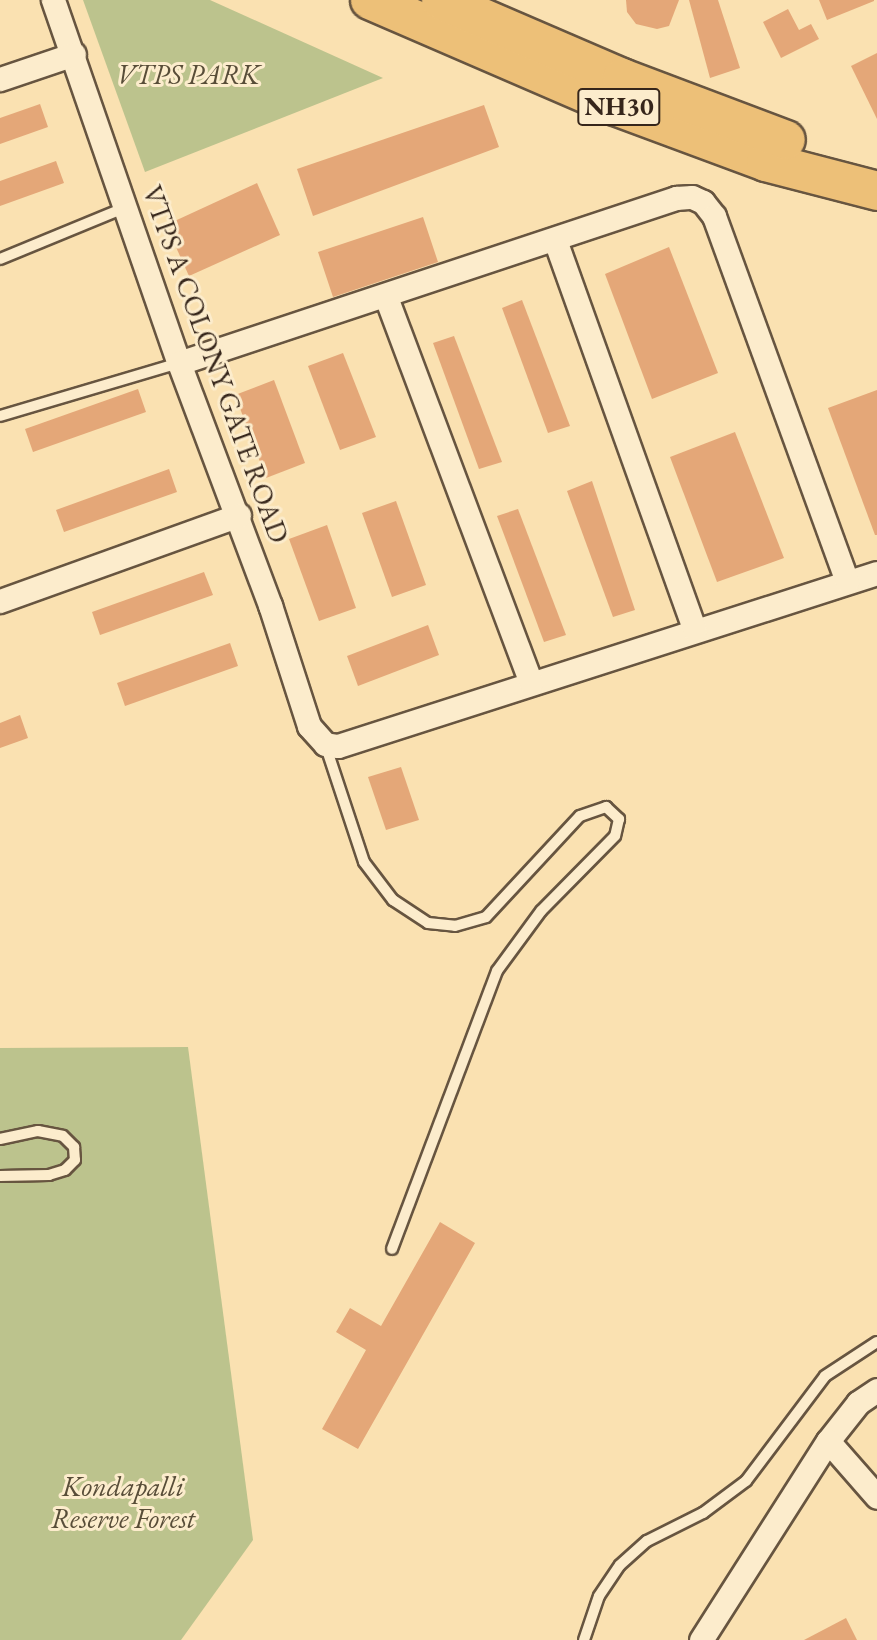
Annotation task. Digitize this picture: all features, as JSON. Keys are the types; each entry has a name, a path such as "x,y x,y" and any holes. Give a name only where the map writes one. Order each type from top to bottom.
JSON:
{"highway":[{"name":"NH30","path":"370,0 615,106 766,162 877,191"},
{"name":"NH30","path":"440,0 772,136 877,163"}],"street":[{"name":"VTPS A COLONY GATE ROAD","path":"54,0 128,206 179,363 239,516 309,726 325,744"},
{"path":"0,79 74,54"},
{"path":"179,363 386,297 676,198 704,202 725,245 847,582"},
{"path":"555,240 695,630"},
{"path":"386,297 531,682"},
{"path":"0,601 239,516"},
{"path":"325,744 338,746 877,573"},
{"path":"702,1640 828,1441 858,1403 877,1390"},
{"path":"828,1441 877,1497"}],"lane":[{"path":"0,259 128,206"},
{"path":"0,416 179,363"},
{"path":"325,744 364,862 393,900 428,923 455,926 486,917 580,816 606,807 620,819 608,845 541,911 497,971 392,1249"},
{"path":"0,1139 38,1131 63,1136 74,1147 75,1160 65,1170 49,1175 0,1175"},
{"path":"584,1640 599,1596 620,1565 647,1541 704,1513 746,1481 825,1376 877,1342"}],"green space":[{"name":"VTPS PARK","path":"83,0 210,0 383,78 145,172"},
{"name":"Kondapalli Reserve Forest","path":"188,1047 253,1540 181,1640 0,1640 0,1048"}],"building":[{"path":"626,0 679,0 669,26 657,29 636,24 627,12"},
{"path":"689,0 718,0 740,68 710,78"},
{"path":"819,0 874,0 874,1 827,20"},
{"path":"788,9 799,30 811,24 819,39 781,58 763,22"},
{"path":"877,53 877,119 851,66"},
{"path":"40,104 48,127 0,144 0,118"},
{"path":"484,105 499,147 313,216 297,169"},
{"path":"56,161 64,183 0,206 0,181"},
{"path":"257,183 280,235 189,276 166,225"},
{"path":"423,217 438,262 333,297 318,252"},
{"path":"669,247 718,373 652,399 605,274"},
{"path":"522,300 570,426 548,433 502,308"},
{"path":"454,336 502,462 479,469 433,343"},
{"path":"343,353 376,437 340,450 308,366"},
{"path":"274,380 305,463 266,478 235,395"},
{"path":"138,389 146,412 33,452 25,429"},
{"path":"877,390 877,535 875,535 828,408"},
{"path":"735,432 784,558 717,582 670,457"},
{"path":"169,469 177,492 64,532 56,510"},
{"path":"592,481 635,610 613,617 567,491"},
{"path":"396,501 426,585 392,597 362,513"},
{"path":"518,509 566,635 544,642 497,516"},
{"path":"327,525 356,608 319,621 289,539"},
{"path":"204,572 213,595 100,635 92,612"},
{"path":"428,625 439,655 358,686 347,656"},
{"path":"230,643 238,666 125,706 117,683"},
{"path":"20,715 28,738 0,748 0,723"},
{"path":"401,767 419,820 386,830 368,777"},
{"path":"440,1222 475,1243 358,1449 322,1429 366,1350 336,1332 350,1308 381,1326"},
{"path":"846,1618 857,1640 804,1640"}]}
